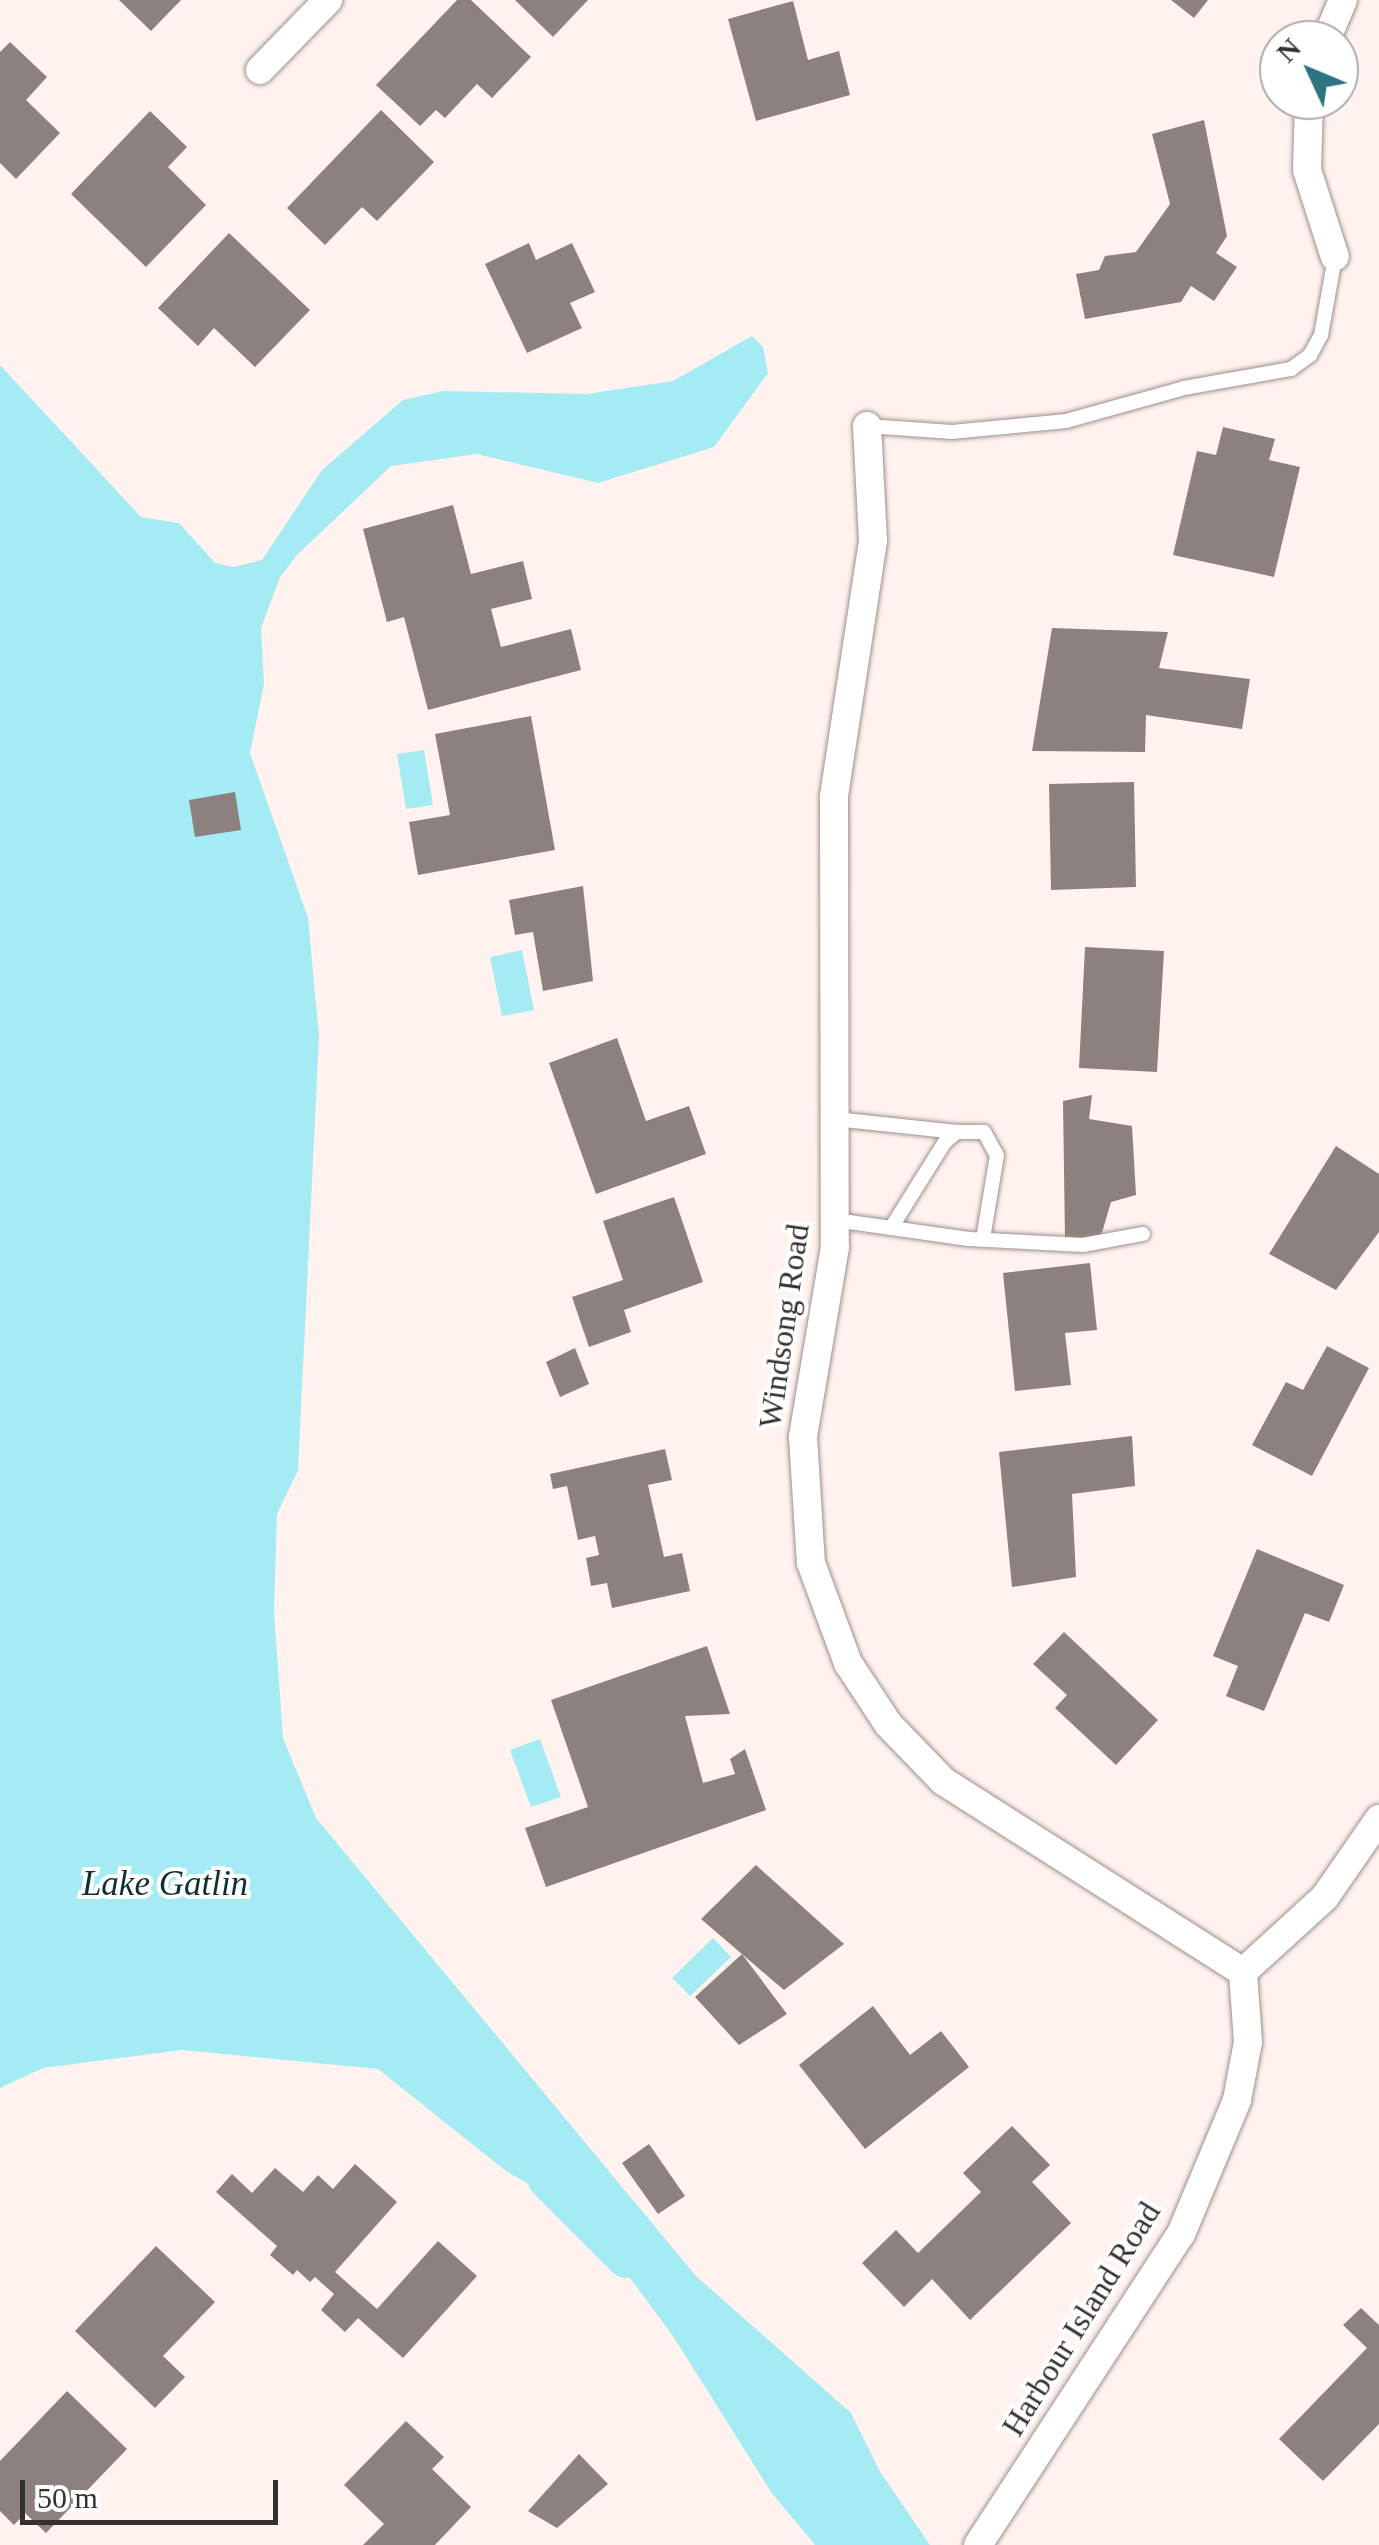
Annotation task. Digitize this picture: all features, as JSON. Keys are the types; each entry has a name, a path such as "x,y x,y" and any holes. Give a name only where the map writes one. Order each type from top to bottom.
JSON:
{"street":[{"path":"260,70 328,0"},
{"path":"1308,120 1307,170 1335,257"},
{"name":"Windsong Road","path":"867,426 873,541 834,796 835,1220 803,1437 811,1563 848,1662 888,1724 943,1781 1243,1972"},
{"path":"1243,1972 1325,1897 1379,1819"},
{"name":"Harbour Island Road","path":"978,2545 1181,2234 1237,2100 1248,2042 1243,1972"}],"lane":[{"path":"867,426 952,432 1066,421 1184,388 1290,368 1310,355 1321,335 1335,257"},
{"path":"835,1119 984,1132 997,1155 983,1239"},
{"path":"890,1228 957,1132"},
{"path":"835,1220 983,1239 1083,1246 1142,1234"}],"water":[{"name":"Lake Gatlin","path":"752,336 763,347 768,373 714,447 598,483 477,454 391,466 297,555 280,577 261,628 264,684 250,753 308,918 319,1037 298,1470 277,1514 274,1612 283,1738 316,1818 696,2276 851,2413 879,2470 930,2545 815,2545 771,2492 673,2336 584,2216 506,2171 378,2069 182,2050 43,2068 0,2088 0,365 141,517 179,523 215,563 233,567 262,560 322,470 403,400 443,391 587,394 673,381"},
{"path":"424,750 433,805 406,809 397,754"},
{"path":"522,950 534,1010 502,1016 490,957"},
{"path":"540,1739 561,1797 531,1807 510,1750"},
{"path":"713,1938 731,1957 690,1996 672,1978"}],"building":[{"path":"119,0 181,0 151,31"},
{"path":"457,0 471,0 531,57 492,98 477,84 445,118 436,110 420,126 376,85"},
{"path":"515,0 588,0 553,37"},
{"path":"1171,0 1208,0 1194,18"},
{"path":"793,1 808,60 839,51 850,95 756,121 728,19"},
{"path":"10,42 47,77 26,100 60,133 16,179 0,163 0,52"},
{"path":"381,110 434,162 377,221 362,207 325,245 287,208"},
{"path":"150,111 187,147 168,167 206,205 146,267 71,194"},
{"path":"1204,120 1227,236 1216,253 1237,267 1214,301 1191,286 1181,302 1085,319 1076,274 1099,270 1105,256 1136,252 1170,204 1152,134"},
{"path":"229,233 310,310 255,367 214,328 198,346 158,308"},
{"path":"529,243 536,260 572,243 595,292 570,303 582,328 527,353 485,264"},
{"path":"1223,427 1275,439 1269,460 1300,467 1274,577 1173,555 1197,451 1216,455"},
{"path":"453,505 471,574 523,561 532,599 491,609 501,647 571,629 581,670 428,710 404,617 387,622 363,529"},
{"path":"1052,628 1168,632 1159,668 1250,679 1242,729 1146,715 1145,752 1032,751"},
{"path":"531,716 555,850 418,875 409,822 450,815 435,734"},
{"path":"1134,782 1136,887 1051,890 1049,784"},
{"path":"235,792 241,830 195,837 189,800"},
{"path":"583,886 593,981 543,991 533,932 515,935 509,900"},
{"path":"1085,947 1164,951 1157,1072 1079,1068"},
{"path":"617,1038 646,1121 689,1106 706,1154 596,1194 549,1063"},
{"path":"1092,1095 1089,1119 1132,1126 1136,1195 1111,1202 1101,1236 1065,1239 1063,1101"},
{"path":"1336,1146 1379,1174 1379,1232 1336,1290 1269,1254"},
{"path":"674,1197 703,1282 624,1310 631,1332 589,1347 572,1297 623,1280 603,1221"},
{"path":"1090,1263 1097,1330 1065,1333 1071,1385 1015,1391 1003,1273"},
{"path":"1327,1346 1369,1368 1312,1476 1252,1445 1286,1382 1303,1390"},
{"path":"575,1348 589,1384 560,1397 546,1362"},
{"path":"1132,1436 1135,1486 1072,1494 1076,1577 1012,1587 999,1452"},
{"path":"665,1449 672,1480 648,1485 664,1557 682,1553 690,1591 612,1608 607,1583 591,1586 586,1558 599,1555 595,1536 578,1540 567,1486 553,1489 550,1474"},
{"path":"1257,1549 1344,1585 1329,1622 1305,1613 1264,1711 1226,1696 1238,1666 1213,1656"},
{"path":"1064,1632 1158,1720 1116,1765 1055,1708 1067,1695 1033,1664"},
{"path":"707,1646 730,1714 685,1716 703,1783 735,1774 730,1759 745,1749 766,1810 546,1887 525,1828 588,1807 551,1700"},
{"path":"756,1865 844,1944 784,1990 701,1919"},
{"path":"742,1954 787,2014 739,2045 695,1997"},
{"path":"873,2006 910,2055 941,2031 969,2067 865,2149 799,2065"},
{"path":"1012,2126 1050,2165 1032,2182 1071,2223 970,2320 932,2279 904,2307 862,2263 896,2230 918,2253 981,2192 963,2173"},
{"path":"649,2144 685,2196 658,2214 622,2163"},
{"path":"355,2164 397,2202 335,2272 377,2309 438,2241 477,2276 403,2358 358,2318 345,2332 321,2310 334,2294 315,2277 310,2282 297,2270 293,2275 270,2255 277,2246 216,2192 232,2174 252,2193 275,2168 303,2192 318,2175 333,2189"},
{"path":"156,2246 215,2302 163,2356 185,2377 155,2408 75,2331"},
{"path":"1361,2308 1379,2325 1379,2424 1323,2481 1279,2439 1367,2348 1343,2325"},
{"path":"67,2391 127,2449 46,2533 25,2513 14,2525 0,2511 0,2461"},
{"path":"406,2421 444,2457 432,2469 471,2507 435,2545 363,2545 384,2524 344,2485"},
{"path":"579,2454 608,2484 557,2528 528,2511"}],"waterway":[{"path":"545,2180 625,2260"}]}
